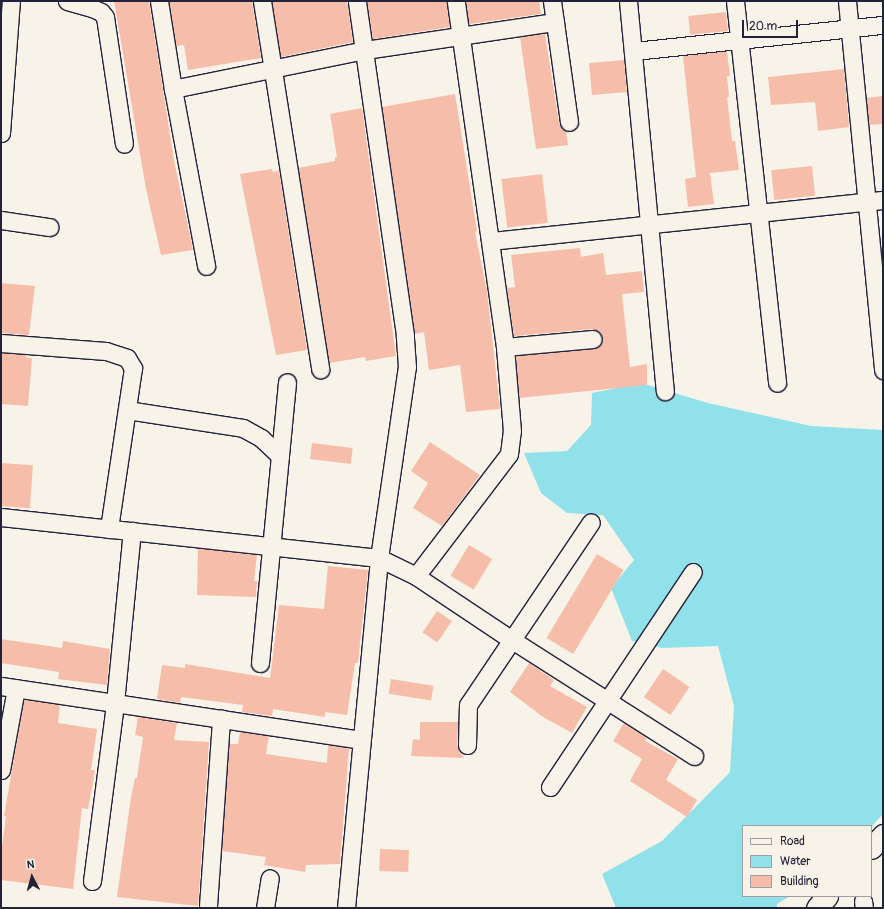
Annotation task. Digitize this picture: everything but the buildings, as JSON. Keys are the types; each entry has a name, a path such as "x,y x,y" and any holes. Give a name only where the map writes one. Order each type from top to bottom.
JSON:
{"street":[{"path":"1,133 11,1"},
{"path":"67,1 92,8 101,12 105,17 124,144"},
{"path":"159,1 173,89 206,266"},
{"path":"262,1 320,369"},
{"path":"346,908 360,740 379,558 407,367 405,334 357,1"},
{"path":"416,576 509,454 512,431 505,347 456,1"},
{"path":"552,1 569,122"},
{"path":"628,1 634,51 648,224 665,391"},
{"path":"735,1 757,213 777,383"},
{"path":"847,1 883,370"},
{"path":"173,89 365,50 462,37 555,22"},
{"path":"634,51 883,25"},
{"path":"491,241 883,200"},
{"path":"1,220 49,227"},
{"path":"505,347 592,339"},
{"path":"1,343 106,351 127,358 133,368 109,529"},
{"path":"260,663 286,382"},
{"path":"127,410 243,428 261,438 280,456"},
{"path":"1,517 379,558 416,576 512,640 694,756"},
{"path":"467,745 468,705 592,522"},
{"path":"92,881 115,703 132,531"},
{"path":"550,787 693,572"},
{"path":"1,770 8,687 360,740"},
{"path":"208,906 221,718"},
{"path":"872,847 883,835"},
{"path":"265,908 270,878"},
{"path":"817,908 826,897"}],"water":[{"path":"641,383 708,403 811,426 883,430 883,814 872,826 742,825 742,897 788,897 777,904 777,908 616,908 602,874 662,841 730,772 734,706 718,646 662,648 632,641 611,588 634,560 603,515 567,513 541,493 524,453 567,451 591,425 592,393"}]}
